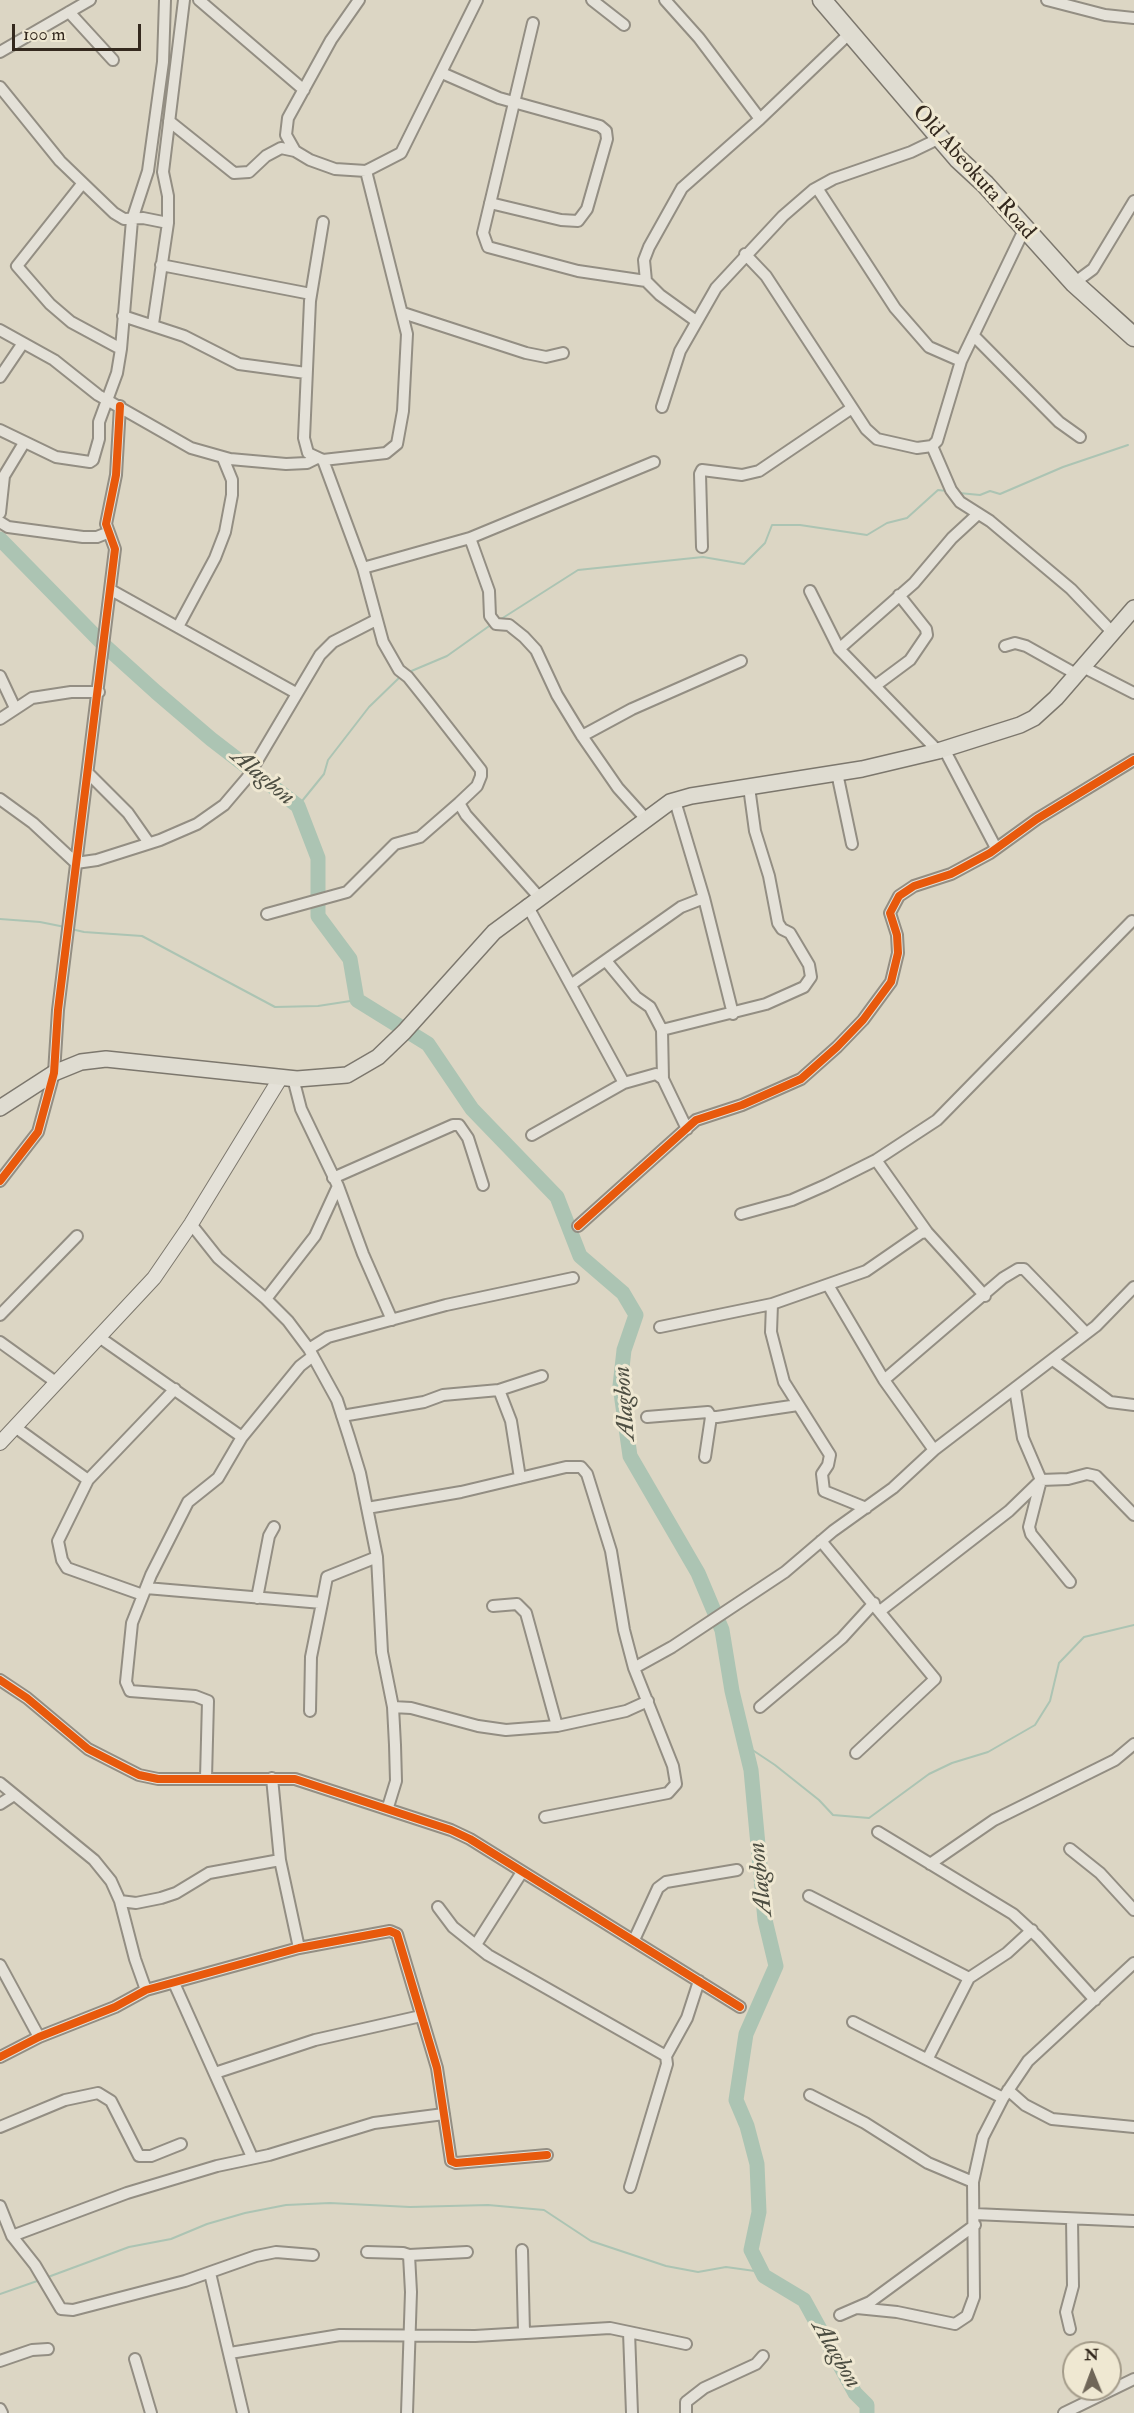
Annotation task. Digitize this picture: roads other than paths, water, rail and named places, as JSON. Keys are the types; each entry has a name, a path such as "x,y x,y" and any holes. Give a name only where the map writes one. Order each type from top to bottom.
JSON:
{"highway":[{"name":"Old Abeokuta Road","path":"822,0 940,138 986,184 1024,230 1074,283 1130,328"}],"main road":[{"path":"0,1108 54,1073 81,1062 128,1059 287,1077 347,1075 378,1057 404,1032 487,939 533,901 646,819 675,801 837,773 941,750 1034,718 1056,698 1134,608"},
{"path":"1114,632 1129,624 1134,616"}],"street":[{"path":"0,52 90,0"},
{"path":"0,430 56,457 92,462 97,451 99,422 105,399 117,373 121,349 132,220 148,171 163,63 165,0"},
{"path":"153,324 168,223 168,196 164,172 184,0"},
{"path":"200,0 304,90"},
{"path":"359,0 332,40 286,125 288,143 295,151 310,160 335,169 366,171 401,153 477,0"},
{"path":"592,0 624,25"},
{"path":"665,0 699,38 760,119"},
{"path":"1047,0 1105,15 1134,18"},
{"path":"69,12 113,60"},
{"path":"533,23 483,233 488,247 492,250 578,272 646,281 660,295 696,321"},
{"path":"646,281 644,261 649,247 682,188 760,119 850,33"},
{"path":"442,73 471,88 513,103 600,126 606,131 607,139 587,209 578,221 561,220 490,202"},
{"path":"0,87 82,184 114,213 132,220 143,218 168,223"},
{"path":"169,121 234,173 249,172 266,156 281,148 295,151"},
{"path":"662,407 680,351 716,288 745,254 783,216 817,188 940,138"},
{"path":"148,171 164,172"},
{"path":"0,330 54,360 105,399 191,448 223,458 286,464 387,453 397,444 407,366 403,313 366,171"},
{"path":"82,184 17,266 50,304 71,322 121,349"},
{"path":"817,188 895,308 929,347 961,361"},
{"path":"1074,283 1085,278 1093,269 1134,201"},
{"path":"267,914 347,892 395,844 420,837 459,803 477,786 481,770 414,685 399,670 383,642 363,568 320,459 308,453 304,438 311,294 323,222"},
{"path":"745,254 766,276 866,429 877,439 917,448 932,446 937,441 961,361 1024,230"},
{"path":"161,265 311,294"},
{"path":"403,313 526,353 546,357 563,353"},
{"path":"123,316 184,336 239,364 306,373"},
{"path":"974,336 1059,422 1080,437"},
{"path":"0,377 23,343"},
{"path":"0,1181 38,1132 54,1073 58,1010 75,863 111,590 115,549 107,533 106,524 116,475 120,406"},
{"path":"702,547 700,474 702,470 742,475 759,471 852,408"},
{"path":"99,422 120,424"},
{"path":"0,513 4,476 24,443"},
{"path":"932,446 951,490 960,502 1071,589 1114,632"},
{"path":"179,626 215,558 225,532 232,488 223,458"},
{"path":"363,568 470,538 654,462"},
{"path":"839,649 899,595 978,514"},
{"path":"0,522 8,527 83,537 97,537 107,533"},
{"path":"470,538 489,591 490,616 496,624 509,625 536,650 557,695 582,736 618,788 646,819"},
{"path":"111,590 296,693"},
{"path":"810,591 839,649 941,750 996,848"},
{"path":"876,686 910,660 927,635 926,628 899,595"},
{"path":"75,863 97,860 149,843 197,824 224,805 247,778 320,655 333,642 376,620"},
{"path":"1005,646 1015,643 1026,646 1134,693"},
{"path":"582,736 741,661"},
{"path":"0,676 15,708"},
{"path":"0,719 32,698 50,694 99,692"},
{"path":"578,1226 696,1120 742,1105 801,1079 814,1070 863,1020 891,982 898,953 897,935 890,913 899,896 914,886 951,874 996,848 1037,819 1134,760"},
{"path":"88,773 128,813 149,843"},
{"path":"837,773 852,844"},
{"path":"663,1030 733,1014 804,987 811,977 809,965 790,933 782,929 778,922 770,876 754,831 748,787"},
{"path":"0,799 33,823 75,863"},
{"path":"675,801 704,898 733,1014"},
{"path":"459,803 533,901 572,984 624,1083"},
{"path":"572,984 607,962 681,907 704,898"},
{"path":"741,1214 806,1194 876,1160 937,1119 1132,921"},
{"path":"607,962 636,997 650,1007 663,1030 663,1078 687,1129"},
{"path":"532,1135 624,1083 656,1074 663,1078"},
{"path":"287,1077 336,1182 363,1254 392,1320"},
{"path":"0,1443 154,1278 287,1077"},
{"path":"266,1299 315,1236 336,1182 453,1125 459,1125 468,1138 483,1185"},
{"path":"876,1160 927,1232 985,1296"},
{"path":"191,1224 218,1258 288,1321 311,1352 337,1400 360,1473 377,1557 382,1652 393,1707 396,1780 388,1808"},
{"path":"660,1327 771,1304 828,1285 866,1271 921,1233 927,1232"},
{"path":"0,1315 77,1236"},
{"path":"884,1380 1004,1278 1018,1269 1024,1269 1086,1333"},
{"path":"206,1778 208,1701 195,1696 141,1694 127,1689 132,1623 144,1591 188,1502 218,1478 242,1437 311,1352 328,1337 446,1305 573,1278"},
{"path":"828,1285 884,1380 934,1450"},
{"path":"634,1668 698,1630 785,1572 821,1541 893,1488 934,1450 1053,1360 1115,1308 1134,1287"},
{"path":"771,1304 771,1332 784,1382 830,1455 828,1465 822,1474 824,1491 866,1508"},
{"path":"99,1337 242,1437"},
{"path":"0,1342 57,1383"},
{"path":"1053,1360 1110,1402 1134,1405"},
{"path":"342,1416 415,1404 443,1395 499,1390 542,1376"},
{"path":"176,1389 88,1480 58,1541 62,1560 77,1573 144,1591 322,1603"},
{"path":"1015,1389 1023,1438 1041,1480 1029,1527 1031,1534 1070,1582"},
{"path":"499,1390 511,1421 520,1478"},
{"path":"711,1417 798,1405"},
{"path":"647,1417 708,1412 711,1417 705,1458"},
{"path":"15,1428 88,1480"},
{"path":"367,1508 410,1502 566,1467 581,1467 587,1474 607,1535 624,1630 634,1668 677,1777 676,1784 668,1793 544,1817"},
{"path":"760,1707 867,1614 1009,1511 1041,1480 1068,1479 1087,1474 1096,1476 1134,1515"},
{"path":"257,1598 269,1536 274,1527"},
{"path":"821,1541 935,1679 856,1753"},
{"path":"310,1711 311,1656 327,1577 377,1557"},
{"path":"492,1606 517,1605 526,1613 557,1726"},
{"path":"0,1680 27,1698 88,1749 139,1775 158,1779 295,1779 388,1808 470,1839 740,2007"},
{"path":"393,1707 411,1708 478,1726 507,1730 557,1726 626,1711 648,1701"},
{"path":"930,1864 994,1820 1115,1760 1134,1744"},
{"path":"272,1778 280,1860 299,1948"},
{"path":"0,1783 94,1860 111,1881 120,1901 135,1959 146,1990"},
{"path":"0,1804 14,1795"},
{"path":"878,1832 1013,1914 1032,1930 1095,2000"},
{"path":"1070,1849 1100,1873 1134,1910"},
{"path":"120,1901 136,1903 161,1898 176,1893 209,1873 280,1860"},
{"path":"634,1940 658,1888 666,1882 737,1870"},
{"path":"477,1943 522,1872"},
{"path":"809,1896 969,1978"},
{"path":"438,1907 465,1939 477,1943 488,1955 666,2056"},
{"path":"928,2058 969,1978 1006,1953 1032,1930"},
{"path":"0,2057 39,2037 115,2007 146,1990 299,1948 390,1931 397,1934 437,2068 450,2158 456,2163 547,2155"},
{"path":"857,2308 897,2312 955,2324 970,2311 974,2297 973,2182 983,2137 1005,2094 1029,2061 1134,1963"},
{"path":"0,1965 39,2037"},
{"path":"630,2187 667,2064 666,2056 687,2018 699,1981"},
{"path":"174,1983 252,2157"},
{"path":"215,2073 315,2040 421,2016"},
{"path":"853,2022 1005,2094 1052,2119 1134,2127"},
{"path":"0,2127 65,2100 98,2093 111,2101 139,2156 151,2156 181,2144"},
{"path":"810,2095 865,2123 928,2163 973,2182"},
{"path":"12,2236 128,2193 252,2157 269,2155 374,2123 444,2114"},
{"path":"0,2206 12,2236 35,2265 58,2308 73,2310 210,2273 256,2256 276,2252 313,2255"},
{"path":"1070,2329 1066,2312 1073,2286 1072,2219"},
{"path":"840,2315 870,2302 975,2220 1134,2221"},
{"path":"522,2250 524,2332"},
{"path":"367,2252 409,2255 467,2252"},
{"path":"407,2413 407,2337 411,2292 409,2255"},
{"path":"210,2273 243,2413"},
{"path":"230,2353 323,2336 407,2337 610,2328 686,2344"},
{"path":"629,2332 632,2413"},
{"path":"0,2361 32,2350 48,2349"},
{"path":"686,2413 686,2402 704,2388 756,2364 763,2356"},
{"path":"135,2359 151,2413"},
{"path":"1070,2412 1134,2379"}],"waterway":[{"path":"959,493 980,495 990,491 1000,494 1063,467 1128,445"},
{"path":"498,621 578,570 703,557 744,564 765,543 772,525 800,525 867,535 887,523 907,518 938,490 947,491"},
{"name":"Alagbon","path":"0,539 104,645 156,692 211,739 298,806 318,858 318,916 350,959 357,1000 428,1044 472,1109 557,1197 580,1256 623,1293 636,1315 624,1350 620,1386 630,1456 698,1573 722,1630 732,1691 751,1770 765,1920 776,1966 746,2034 736,2100 747,2126 757,2164 759,2212 751,2250 764,2276 804,2300 855,2393 867,2405 867,2413"},
{"path":"409,672 447,656 492,624"},
{"path":"298,806 324,774 328,760 369,707 401,676"},
{"path":"0,919 40,922 65,927"},
{"path":"71,929 142,936 275,1007 318,1006 357,1000"},
{"path":"745,1745 775,1765 819,1800 833,1815 869,1818 929,1774 952,1763 988,1752 1035,1725 1050,1701 1059,1663 1084,1637 1134,1625"},
{"path":"48,2277 129,2247 171,2239 207,2224 245,2213 286,2205 330,2203 410,2207 488,2205 544,2210 591,2241 666,2266 698,2272 726,2267 762,2272"},
{"path":"0,2294 40,2280"}]}
